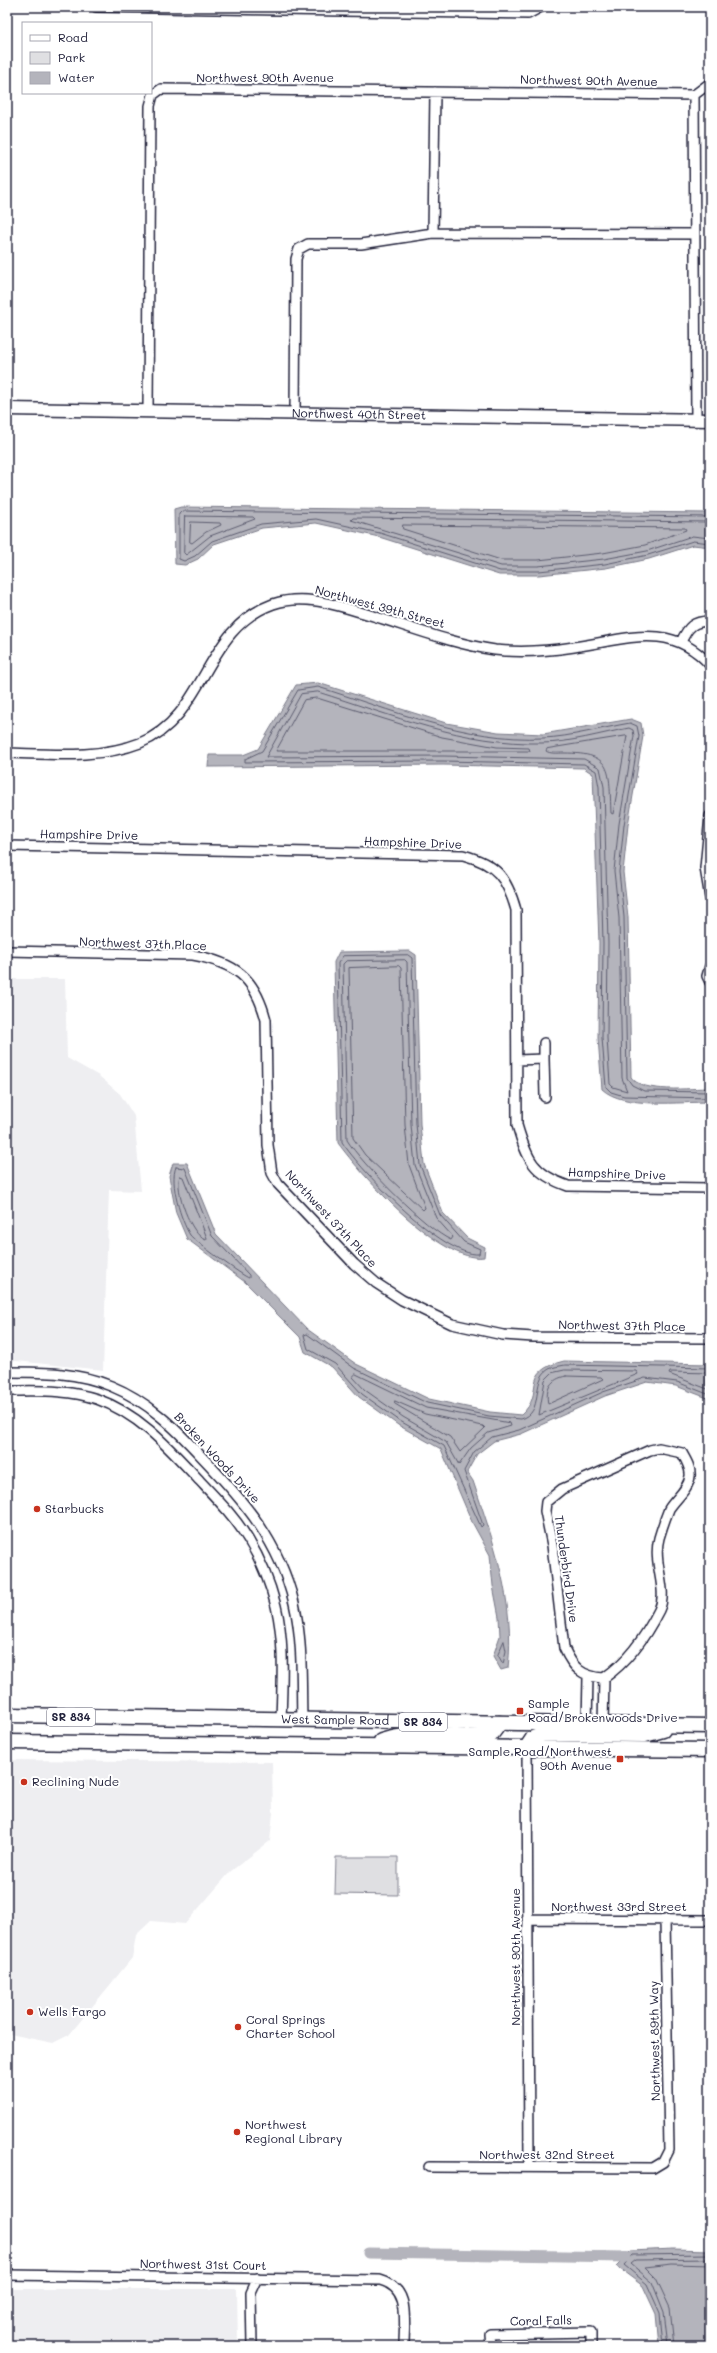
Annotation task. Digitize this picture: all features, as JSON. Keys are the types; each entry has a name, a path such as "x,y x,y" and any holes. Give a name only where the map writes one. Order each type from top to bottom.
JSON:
{"main road":[{"name":"West Sample Road","path":"7,1715 302,1721 710,1726"},
{"path":"367,1745 399,1735 477,1736 491,1734 500,1723"},
{"path":"527,1747 533,1738 544,1734 645,1735 676,1726"},
{"name":"West Sample Road","path":"7,1742 710,1750"}],"street":[{"path":"96,7 528,14 541,7"},
{"path":"696,420 694,94 710,83"},
{"name":"Northwest 90th Avenue","path":"148,410 150,106 154,95 161,89 694,94"},
{"path":"433,233 434,92"},
{"path":"295,414 296,259 299,249 308,244 361,244 433,233 695,234"},
{"name":"Northwest 40th Street","path":"7,410 148,410 295,414 710,420"},
{"name":"Northwest 39th Street","path":"7,753 98,752 141,743 158,734 187,703 223,642 237,626 254,612 275,604 298,599 334,604 468,644 496,650 545,651 638,636 666,637 681,642"},
{"path":"710,620 695,622 687,629 681,642 693,649 710,665"},
{"path":"710,816 705,868 710,898"},
{"name":"Hampshire Drive","path":"7,846 464,855 480,859 498,872 510,888 516,910 517,1125 524,1148 534,1166 549,1179 568,1186 710,1188"},
{"name":"Northwest 37th Place","path":"7,951 193,956 214,959 241,974 253,985 261,1001 266,1020 268,1145 272,1173 278,1184 354,1264 402,1300 452,1324 503,1335 710,1338"},
{"path":"710,966 707,976 710,982"},
{"path":"544,1043 545,1097"},
{"path":"517,1060 544,1059"},
{"name":"Broken Woods Drive","path":"7,1372 66,1374 110,1385 140,1401 157,1413 241,1498 273,1546 288,1584 295,1611 301,1662 302,1721"},
{"path":"39,1372 39,1390"},
{"path":"7,1391 64,1391 97,1399 114,1407 143,1424 227,1510 257,1554 271,1590 277,1614 282,1661 281,1720"},
{"path":"143,1424 157,1413"},
{"name":"Thunderbird Drive","path":"659,1448 682,1453 688,1465 690,1476 686,1486 669,1510 657,1545 657,1562 664,1596 658,1610 630,1656 604,1678 588,1676 578,1671 570,1662 564,1648 552,1545 545,1511 546,1502 562,1489 650,1450 659,1448"},
{"path":"227,1510 241,1498"},
{"path":"277,1614 295,1611"},
{"path":"587,1724 588,1676"},
{"path":"603,1725 604,1678"},
{"name":"Northwest 90th Avenue","path":"527,1747 529,2166"},
{"name":"Northwest 33rd Street","path":"528,1919 710,1920"},
{"name":"Northwest 89th Way","path":"663,2162 669,2150 665,1919"},
{"name":"Northwest 32nd Street","path":"429,2167 529,2166 653,2168 663,2162"},
{"name":"Northwest 31st Court","path":"7,2275 380,2280 389,2282 396,2288 404,2301 404,2346"},
{"path":"241,2278 251,2293"},
{"path":"252,2346 251,2293 258,2278"},
{"name":"Coral Falls","path":"491,2346 490,2334 591,2332 591,2346"}],"shaded area":[{"path":"7,979 65,979 67,1058 99,1076 120,1094 134,1116 141,1191 109,1190 103,1370 7,1360"},
{"path":"8,1760 272,1762 273,1813 270,1841 231,1871 185,1924 151,1921 136,1935 132,1958 69,2035 53,2043 10,2034"},
{"path":"12,2289 237,2289 238,2346 12,2346"}],"green space":[{"path":"336,1857 398,1857 398,1895 335,1894"}],"water":[{"path":"181,507 710,513 710,547 693,545 649,559 606,568 539,575 499,575 379,537 316,523 262,528 214,544 198,559 185,565 175,564 174,509"},
{"path":"318,683 446,723 498,732 543,734 631,719 641,723 643,736 628,825 623,872 628,917 631,1077 645,1086 656,1088 710,1088 710,1102 638,1102 611,1095 602,1089 598,1038 599,943 593,774 584,768 443,765 208,767 209,755 243,755 258,749 296,685"},
{"path":"410,951 416,955 420,1124 424,1164 443,1213 467,1238 485,1247 484,1257 466,1255 446,1247 425,1233 383,1195 349,1158 338,1143 334,962 339,952"},
{"path":"173,1163 187,1163 216,1234 307,1329 356,1364 429,1399 490,1412 521,1415 528,1407 532,1398 537,1377 542,1371 550,1366 564,1361 710,1364 710,1399 676,1386 647,1382 605,1396 521,1434 494,1441 477,1454 467,1472 473,1481 481,1503 501,1572 509,1620 510,1644 508,1668 501,1670 493,1656 500,1636 499,1617 493,1586 490,1555 472,1522 441,1449 398,1425 359,1397 332,1367 305,1352 300,1337 245,1282 187,1239 176,1213 169,1176"},
{"path":"672,2249 710,2250 710,2346 659,2346 656,2314 643,2286 616,2266 631,2251"}],"waterway":[{"path":"368,2253 626,2257"}],"place":[{"name":"Starbucks","path":"37,1509"},
{"name":"Sample Road/Brokenwoods Drive","path":"520,1711"},
{"name":"Sample Road/Northwest 90th Avenue","path":"620,1759"},
{"name":"Reclining Nude","path":"24,1782"},
{"name":"Wells Fargo","path":"30,2012"},
{"name":"Coral Springs Charter School","path":"238,2027"},
{"name":"Northwest Regional Library","path":"237,2132"}]}
